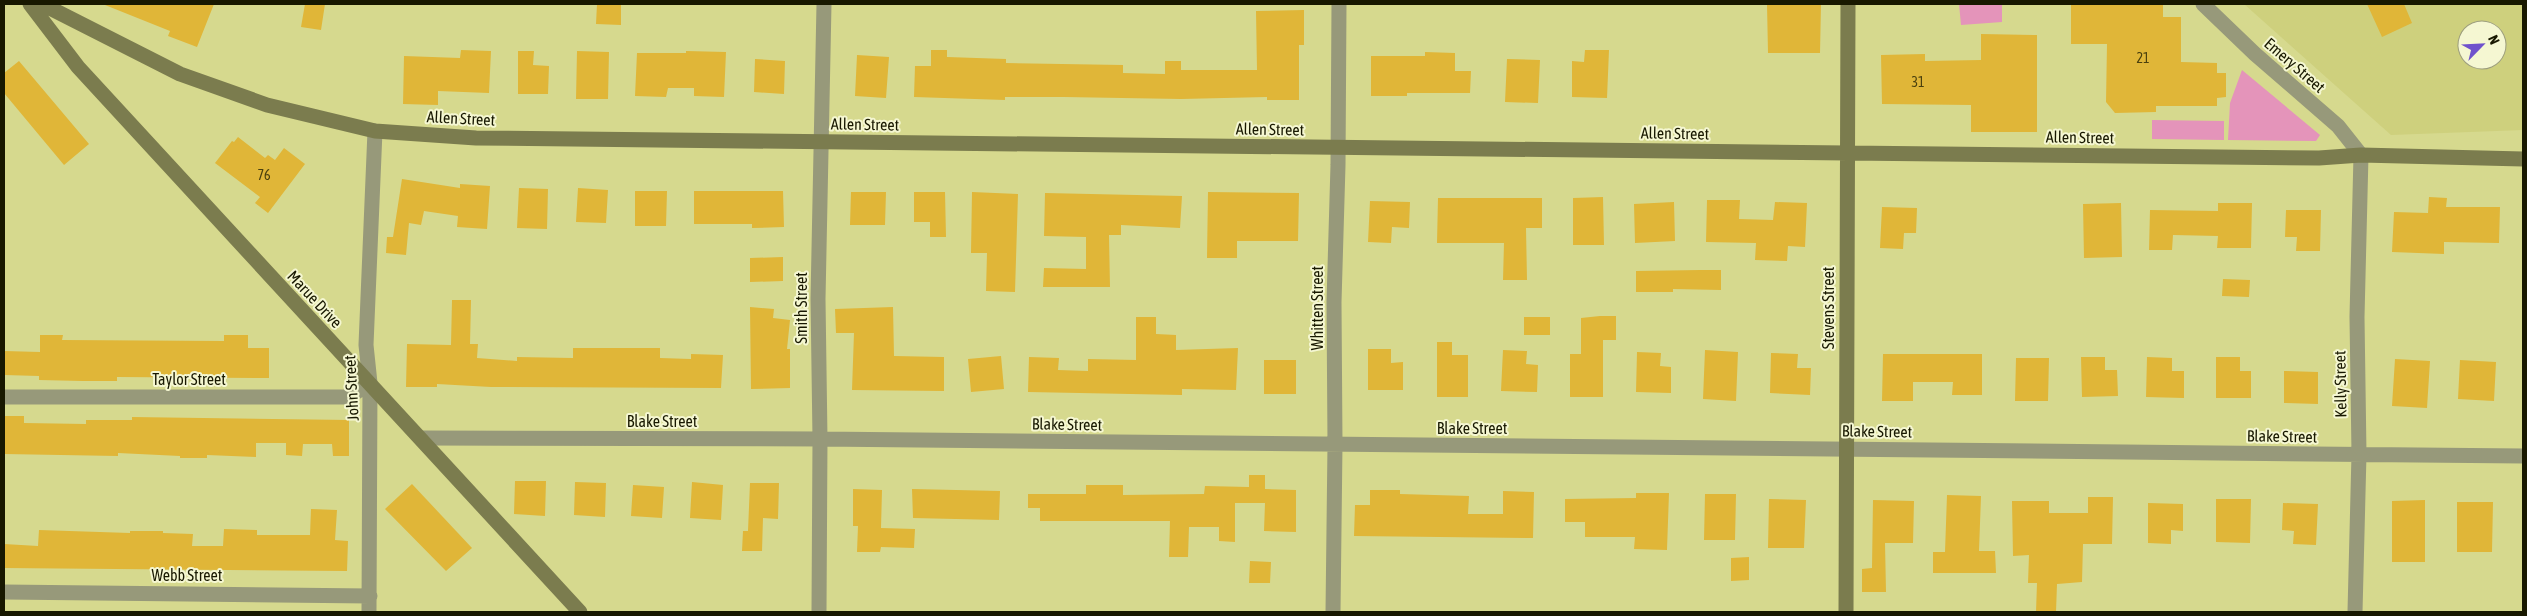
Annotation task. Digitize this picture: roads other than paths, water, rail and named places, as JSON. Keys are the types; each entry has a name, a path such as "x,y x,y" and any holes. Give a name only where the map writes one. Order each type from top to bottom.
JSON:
{"street":[{"name":"Marue Drive","path":"30,4 78,67 580,612"},
{"name":"Allen Street","path":"42,4 180,74 267,105 375,131 476,138 2319,158 2361,155 2523,159"},
{"name":"Smith Street","path":"820,612 818,298 823,141 824,4"},
{"name":"Whitten Street","path":"1334,612 1334,302 1339,4"},
{"name":"Stevens Street","path":"1846,612 1848,4"},
{"name":"Emery Street","path":"2203,4 2255,54 2338,126 2361,155"},
{"name":"John Street","path":"369,612 370,383 366,345 375,131"},
{"name":"Kelly Street","path":"2355,612 2359,454 2357,317 2361,155"},
{"name":"Taylor Street","path":"4,397 349,397 370,383"},
{"name":"Blake Street","path":"421,438 820,439 2523,456"},
{"name":"Webb Street","path":"4,592 370,596"}]}
